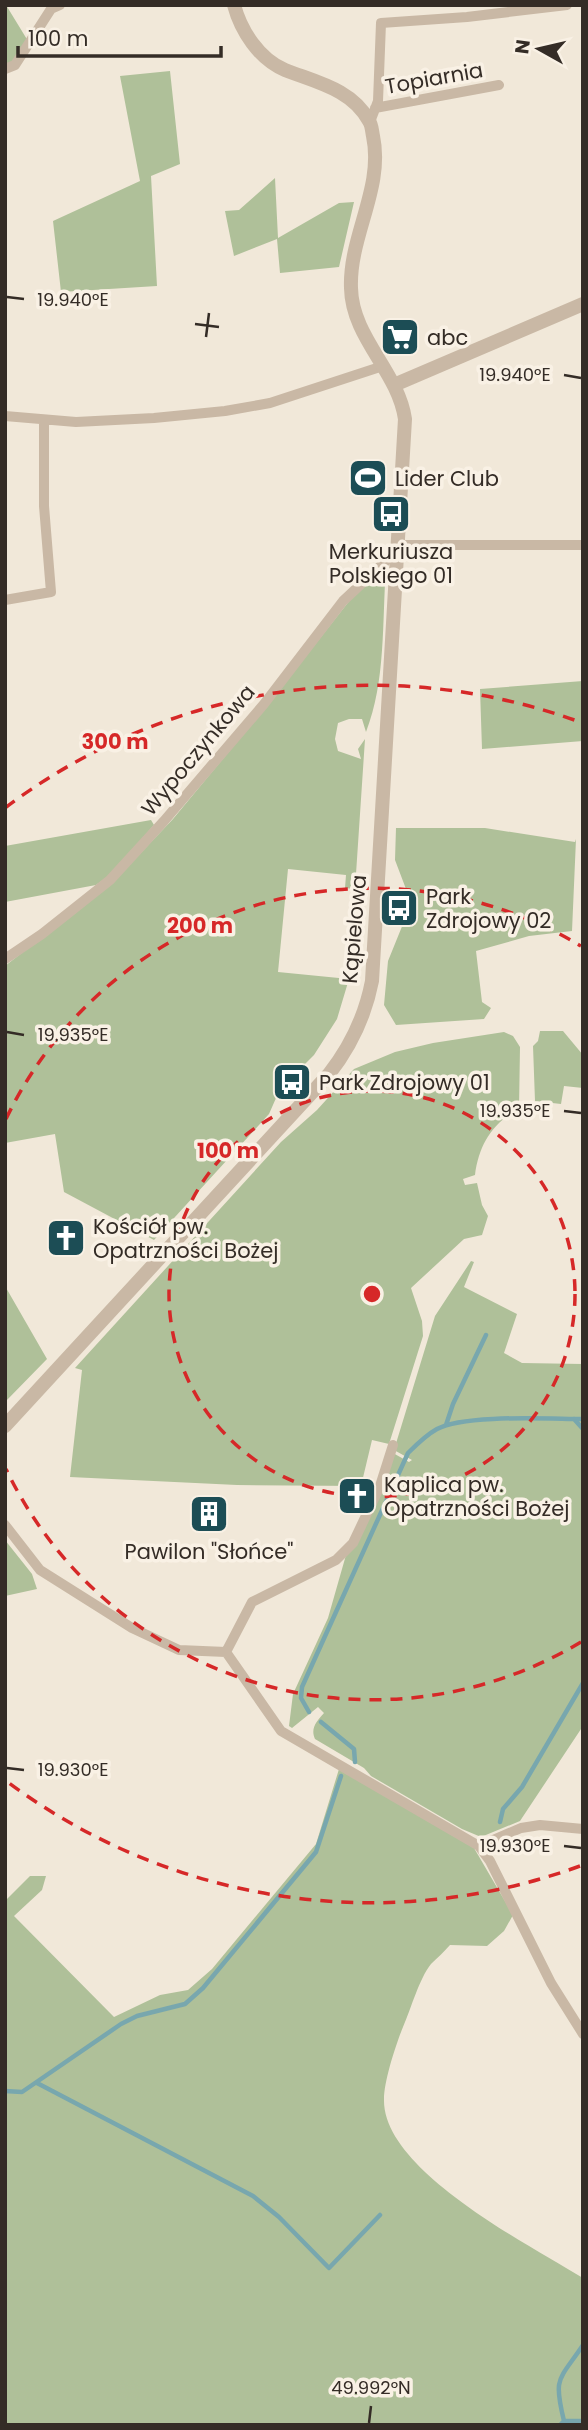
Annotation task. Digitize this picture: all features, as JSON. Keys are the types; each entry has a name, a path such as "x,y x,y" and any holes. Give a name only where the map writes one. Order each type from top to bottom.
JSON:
{"street":[{"path":"5,69 15,65 51,9 60,5"},
{"path":"234,5 239,23 259,51 282,69 315,79 347,96 372,115"},
{"name":"Topiarnia","path":"372,115 378,101 381,23 467,17 567,5"},
{"name":"Topiarnia","path":"372,115 499,86"},
{"name":"Kąpielowa","path":"5,1426 329,1074 348,1049 369,995 374,967 405,419 394,385 356,318 351,288 357,248 375,174 376,152 372,115"},
{"path":"394,385 583,304"},
{"path":"5,416 76,422 151,418 270,403 383,366"},
{"path":"5,600 51,592 44,506 44,421"},
{"path":"398,545 583,545"},
{"name":"Wypoczynkowa","path":"5,959 42,934 110,880 264,704 343,601 398,545"},
{"path":"226,1652 252,1602 336,1560 353,1544 380,1486 393,1445"},
{"path":"5,1525 40,1570 132,1629 179,1650 226,1652"},
{"path":"226,1652 281,1731 479,1846 490,1861 551,1983 583,2034"},
{"path":"479,1846 521,1828 540,1825 583,1829"}],"green space":[{"path":"6,5 28,41 13,61 5,66"},
{"path":"170,71 180,164 151,176 157,286 61,292 53,221 140,181 120,76"},
{"path":"275,178 278,238 339,203 354,202 339,267 280,273 277,239 234,256 225,211 239,210"},
{"path":"386,567 380,672 372,713 366,732 362,719 349,719 338,723 335,739 338,751 361,759 358,749 365,739 355,889 345,888 346,875 288,869 278,972 349,979 337,1019 314,1055 280,1089 269,1114 154,1240 64,1192 55,1134 5,1143 5,966 114,881 173,819 350,600"},
{"path":"583,681 583,741 482,749 480,689"},
{"path":"151,820 154,825 110,875 96,885 5,902 5,846"},
{"path":"396,828 485,828 575,842 576,839 572,931 529,936 476,951 482,1002 491,1008 484,1019 396,1025 384,1005 388,961 403,924 406,889 395,860"},
{"path":"540,1031 563,1031 583,1055 583,1088 564,1086 561,1104 535,1101 533,1046 538,1041"},
{"path":"504,1032 513,1036 520,1047 519,1109 494,1128 480,1154 475,1175 463,1179 465,1185 477,1183 482,1205 488,1216 482,1235 464,1239 411,1288 422,1321 423,1336 389,1444 372,1440 361,1486 237,1485 70,1477 82,1370 75,1368 281,1142 317,1110 354,1069 395,1052"},
{"path":"471,1261 474,1262 464,1287 517,1314 504,1353 522,1363 583,1364 583,1726 520,1821 481,1837 462,1829 371,1776 364,1768 315,1739 314,1728 324,1713 318,1707 292,1728 289,1726 293,1694 328,1618 346,1555 393,1453 409,1462 412,1460 394,1450 435,1316"},
{"path":"5,1286 47,1359 6,1401 5,1400"},
{"path":"5,1540 32,1574 37,1589 5,1596"},
{"path":"339,1769 474,1848 513,1915 504,1931 487,1946 450,1945 431,1964 419,1986 397,2043 384,2099 390,2126 407,2152 432,2178 495,2225 583,2278 583,2425 5,2425 5,1901 30,1876 46,1876 42,1890 14,1916 114,2017 160,1995 188,1990 212,1969 316,1844"}],"waterway":[{"path":"446,1425 453,1404 486,1335"},
{"path":"309,1712 301,1698 302,1687 408,1453 429,1434 450,1424 508,1418 583,1419"},
{"path":"574,1419 583,1429"},
{"path":"500,1822 503,1809 522,1787 583,1683"},
{"path":"321,1722 354,1749 355,1762"},
{"path":"5,2091 22,2092 121,2024 137,2016 185,2004 203,1988 316,1852 341,1776"},
{"path":"37,2083 253,2196 279,2217 329,2268 380,2215"},
{"path":"564,2421 559,2395 560,2380 583,2345"},
{"path":"560,2425 564,2421 583,2421"}],"place":[{"name":"abc","path":"400,337"},
{"name":"Lider Club","path":"368,478"},
{"name":"Merkuriusza Polskiego 01","path":"391,514"},
{"name":"Park Zdrojowy 02","path":"399,908"},
{"name":"Park Zdrojowy 01","path":"292,1082"},
{"name":"Kościół pw. Opatrzności Bożej","path":"66,1238"},
{"name":"Kaplica pw. Opatrzności Bożej","path":"357,1496"},
{"name":"Pawilon \"Słońce\"","path":"209,1514"}]}
